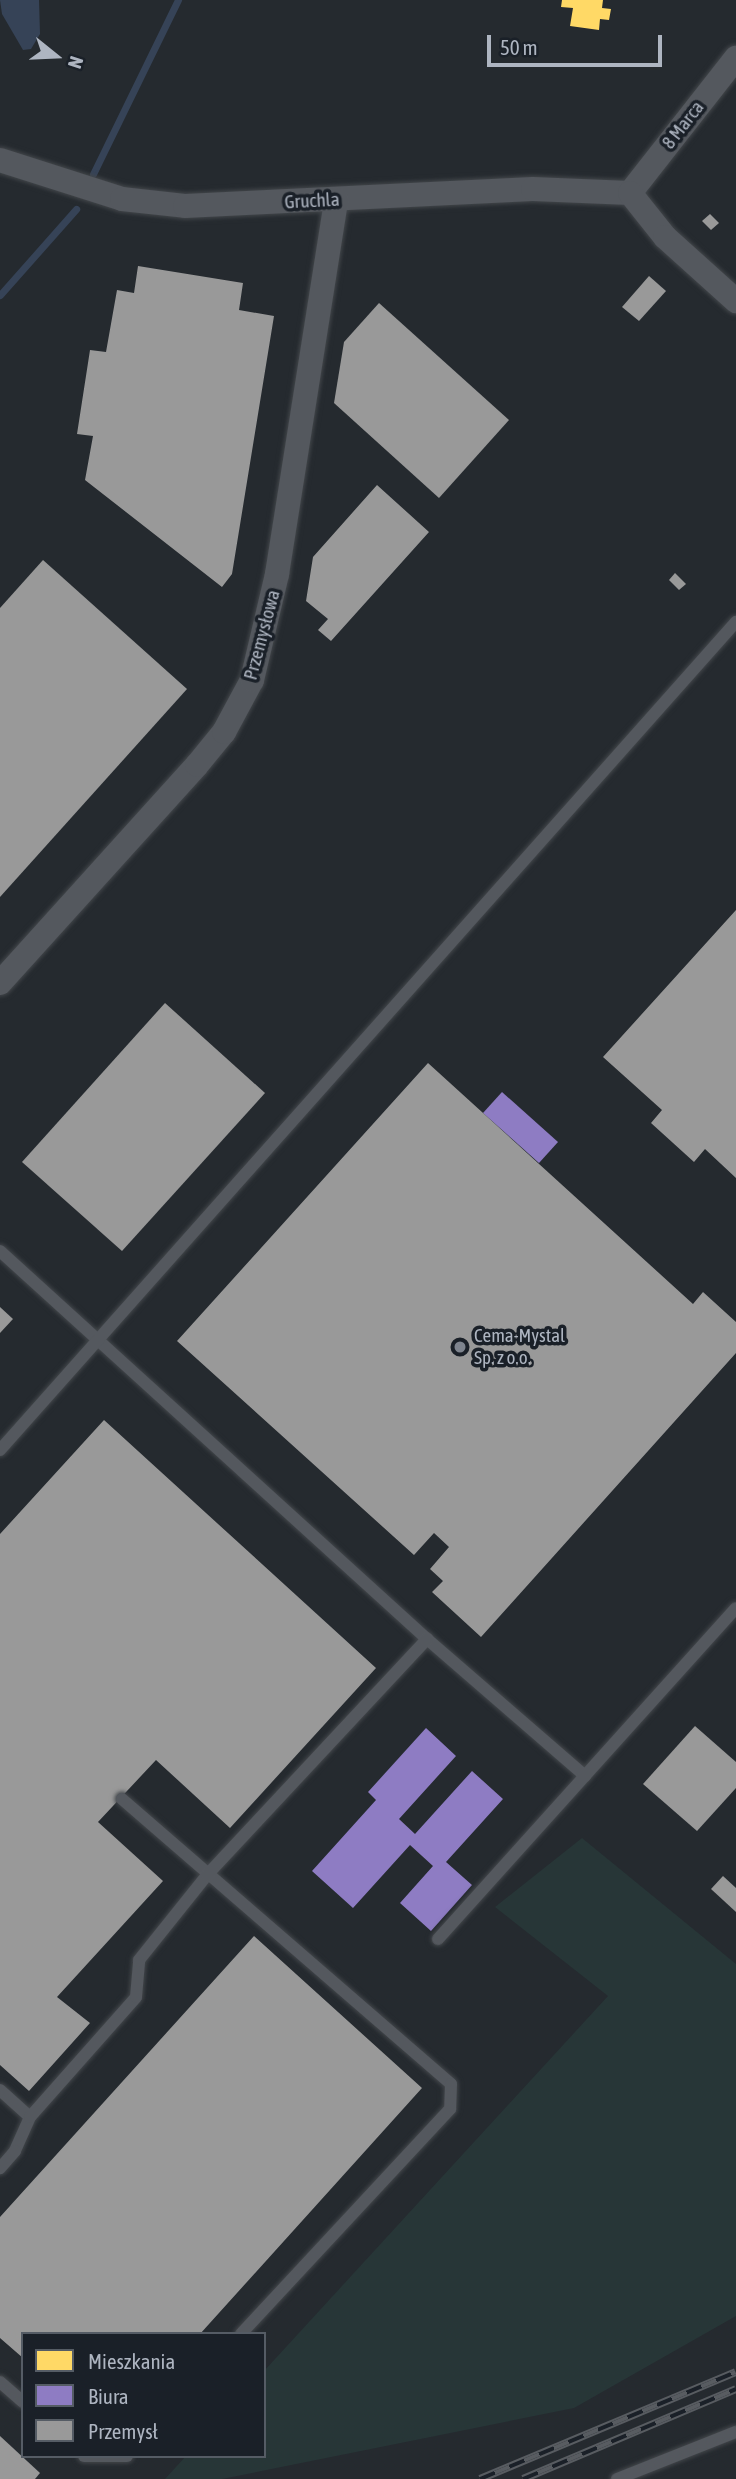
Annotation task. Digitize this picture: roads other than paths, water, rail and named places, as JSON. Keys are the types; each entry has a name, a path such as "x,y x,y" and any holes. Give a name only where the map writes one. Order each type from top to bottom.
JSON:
{"street":[{"name":"8 Marca","path":"630,193 736,58"},
{"name":"Gruchla","path":"0,160 148,203 185,206 533,189 630,193"},
{"path":"630,193 665,237 736,301"},
{"name":"Przemysłowa","path":"0,983 197,765 224,732 252,680 277,574 336,200"}],"lane":[{"path":"0,1450 736,622"},
{"path":"0,1251 427,1639 585,1776"},
{"path":"438,1939 736,1608"},
{"path":"0,2168 15,2151 30,2117 136,1997 139,1960 207,1875 427,1639"},
{"path":"122,1799 451,2084 450,2109 243,2332"},
{"path":"0,2090 30,2117"},
{"path":"0,2382 21,2400"},
{"path":"617,2479 736,2432"}],"water":[{"path":"0,0 39,0 40,34 31,49 23,50 2,14"}],"waterway":[{"path":"93,174 178,0"},
{"path":"0,295 76,209"}],"railway":[{"path":"480,2479 736,2372"},
{"path":"523,2479 736,2389"}],"place":[{"name":"Cema-Mystal Sp. z o.o.","path":"460,1347"}]}
